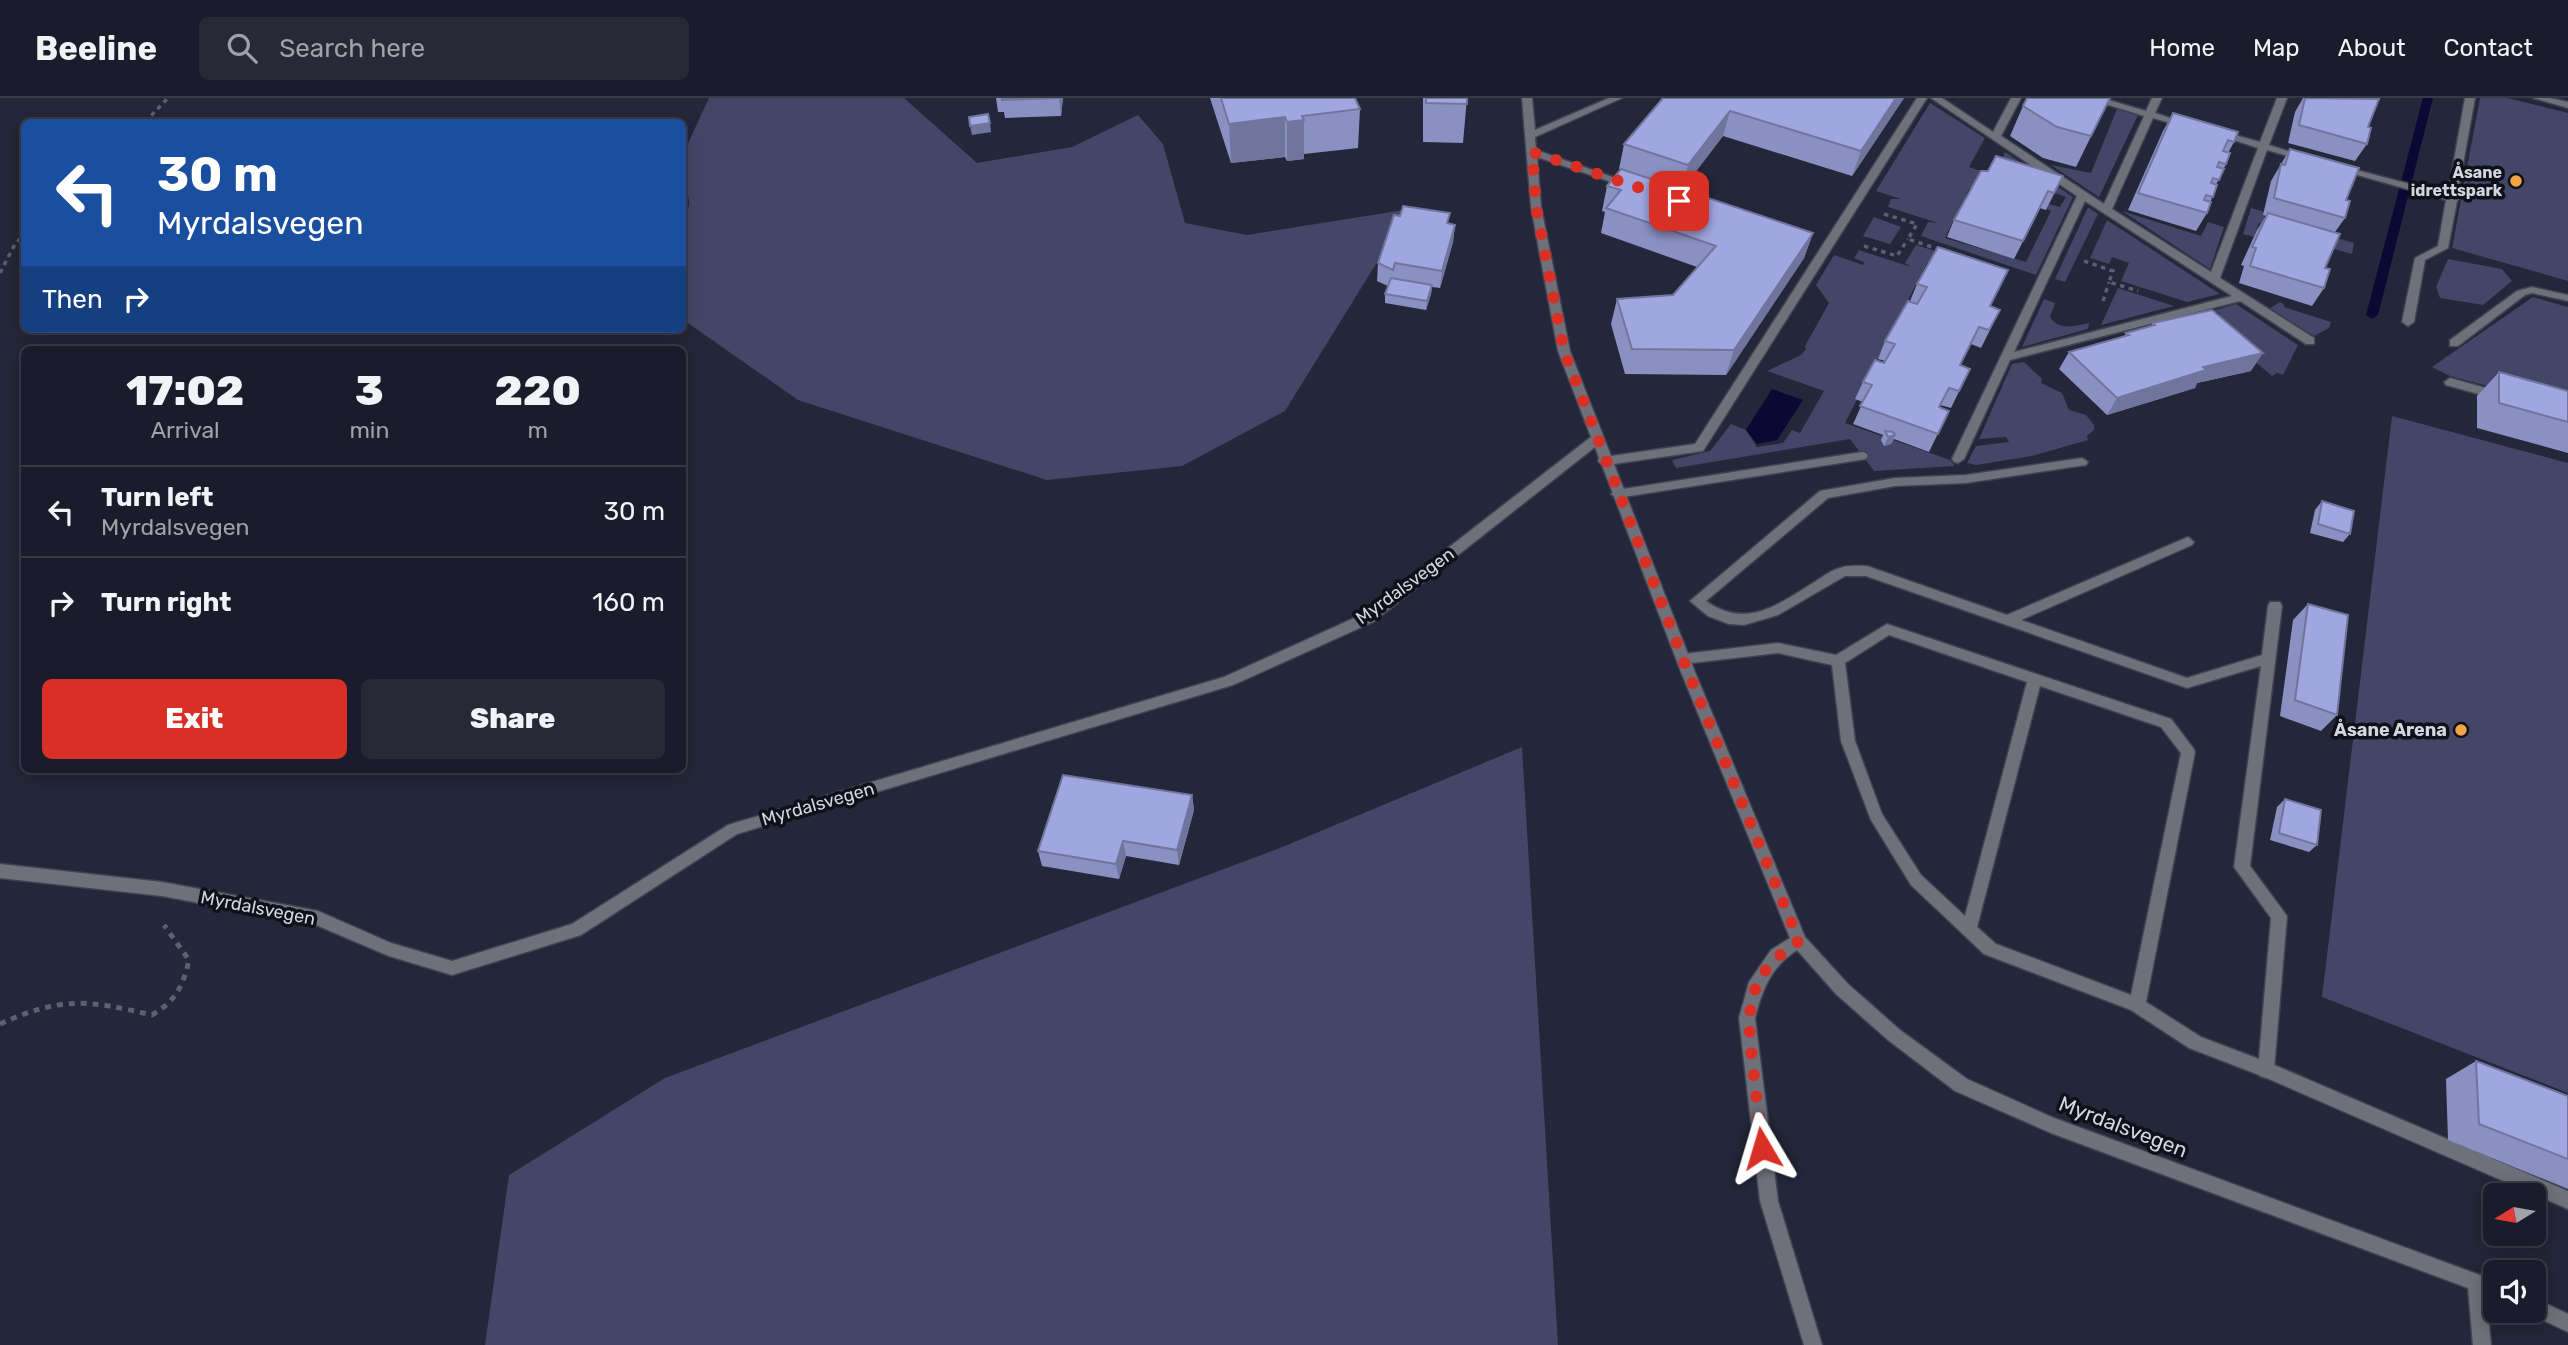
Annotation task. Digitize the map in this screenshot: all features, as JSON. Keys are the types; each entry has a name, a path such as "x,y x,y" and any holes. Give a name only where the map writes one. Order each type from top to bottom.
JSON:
{"street":[{"name":"Myrdalsvegen","path":"1527,98 1536,207 1564,351 1617,494 1799,941 1842,989 1894,1035 1961,1085 2103,1144 2483,1284"},
{"path":"1530,136 1617,98"},
{"path":"1604,461 1699,448 1922,98"},
{"path":"1936,98 2310,341"},
{"path":"1996,136 2016,98"},
{"path":"2091,98 2318,162"},
{"path":"2106,210 2157,98"},
{"path":"2214,279 2282,98"},
{"path":"2408,322 2420,258 2443,248 2454,199 2470,98"},
{"path":"2538,98 2568,105"},
{"path":"1532,152 1647,190"},
{"path":"2331,166 2454,199"},
{"path":"1958,459 2083,195"},
{"path":"1813,246 1826,250"},
{"path":"2454,343 2521,293 2532,290 2568,298"},
{"path":"2006,358 2241,297"},
{"path":"2450,382 2516,400"},
{"name":"Myrdalsvegen","path":"0,871 162,889 318,918 389,949 452,968 576,930 733,829 1228,681 1368,618 1596,440"},
{"path":"1617,494 1863,456"},
{"path":"2081,462 1966,479 1895,482 1824,494 1697,601 1711,614 1725,620 1745,621 1767,615 1844,571 1867,571 2187,683 2269,658"},
{"path":"2007,620 2188,542"},
{"path":"2266,1070 2279,916 2242,867 2275,606"},
{"path":"1683,659 1778,648 1838,661 1887,629 2166,723 2188,752 2137,1005"},
{"path":"1838,661 1849,741 1877,816 1916,880 1990,949 2137,1005 2195,1043 2266,1070 2568,1200"},
{"path":"1969,930 2035,679"},
{"path":"1799,941 1777,955 1755,987 1747,1018 1769,1200 1813,1345"},
{"path":"2476,1281 2482,1345"},
{"path":"2546,1313 2568,1323"}],"path":[{"path":"148,119 168,98"},
{"path":"1835,236 1897,256 1917,224 1855,204"},
{"path":"2106,210 2083,261 2113,271 2109,282 2191,310"},
{"path":"0,273 21,237"},
{"path":"1908,239 1945,251"},
{"path":"0,1024 29,1010 64,999 100,1003 152,1015 172,1004 182,987 189,960 160,921 162,889"}],"shaded area":[{"path":"709,98 904,98 977,163 1072,147 1138,115 1163,144 1185,223 1247,235 1410,209 1285,411 1182,466 1047,480 798,400 686,322 686,223 689,203 686,148"},
{"name":"Åsane idrettspark","path":"2480,98 2507,98 2568,113 2568,281 2452,248"},
{"path":"1930,103 1985,138 1969,167 1981,171 1945,238 2026,262 2051,211 2047,209 2049,204 2060,207 2066,197 1997,172 2005,152 2073,197 2036,275 1921,236 1928,222 1938,223 1888,207 1891,199 1901,199 1876,191"},
{"path":"2117,109 2138,115 2099,197 2051,165 2091,173"},
{"path":"2088,207 2098,214 2065,282 2055,279"},
{"path":"2251,208 2265,212 2264,217 2354,243 2352,254 2327,247 2328,243 2259,223 2254,237 2243,234"},
{"path":"2122,211 2201,236 2208,222 2224,227 2210,269"},
{"path":"1874,217 1901,227 1890,244 1863,236"},
{"path":"2107,220 2220,294 2187,302 2121,281 2129,263 2112,257 2109,264 2090,258"},
{"path":"1916,245 1978,264 1927,263 1845,423 1950,460 1955,466 1874,471 1850,439 1676,468 1672,460 1710,451 1731,424 1746,430 1757,447 1783,443 1792,430 1800,433 1824,391 1767,371 1801,355 1806,349 1805,346 1829,303 1816,285 1834,255 1863,265 1864,262 1854,258 1859,250 1911,267 1905,263"},
{"path":"2448,259 2502,269 2512,281 2483,305 2440,298 2436,287"},
{"path":"2118,288 2174,306 2101,325"},
{"path":"2533,297 2568,307 2568,407 2450,376 2432,367"},
{"path":"2044,299 2055,303 2050,317 2058,324 2068,326 2089,323 2088,329 2022,347"},
{"path":"2280,302 2284,307 2331,322 2329,328 2314,336 2270,308"},
{"path":"2236,304 2298,345 2283,375 2277,373 2272,376 2240,349 2212,315 2221,314 2212,311"},
{"path":"2024,362 2042,379 2041,383 2062,393 2069,410 2086,415 2094,425 2094,430 2087,436 2088,440 2032,456 1976,465 1967,463 1976,446 2009,442 2006,437 1979,439 2012,364"},
{"path":"1772,389 1803,400 1777,440 1757,444 1746,430"},
{"name":"Åsane Arena","path":"2392,416 2568,463 2568,1093 2322,997"},
{"path":"1522,747 1558,1345 485,1345 509,1175 665,1078 1280,848"}],"building":[{"path":"1002,98 1059,98 1002,100"},
{"path":"1221,98 1355,98 1360,109 1302,116 1304,120 1287,122 1285,117 1229,124"},
{"path":"1426,98 1467,98 1467,104 1426,103"},
{"path":"1663,98 1896,98 1861,151 1730,111 1688,165 1624,144"},
{"path":"2027,98 2110,98 2091,136 2057,127 2023,106"},
{"path":"2305,98 2379,99 2368,127 2371,128 2367,144 2299,125"},
{"path":"2173,113 2238,132 2234,142 2228,140 2223,151 2230,153 2226,164 2219,162 2217,167 2224,169 2219,180 2213,178 2211,183 2217,185 2213,197 2206,195 2204,200 2211,202 2207,213 2138,193"},
{"path":"988,114 990,123 970,126 969,117"},
{"path":"2290,149 2359,168 2346,200 2350,201 2345,218 2274,198 2281,164 2285,165"},
{"path":"1996,156 2063,176 2054,193 2048,191 2023,241 1954,220 1981,171 1988,171"},
{"path":"1621,169 1813,233 1734,350 1632,349 1617,299 1673,295 1716,246 1606,208 1621,190 1607,186"},
{"path":"1403,206 1450,213 1447,223 1455,225 1442,271 1395,263 1393,270 1378,263 1394,215 1400,216"},
{"path":"2268,213 2340,234 2325,268 2330,269 2324,288 2250,266 2256,248 2252,247"},
{"path":"1938,247 2008,270 1990,306 2000,310 1989,330 1979,327 1960,365 1970,369 1959,391 1949,388 1939,407 1949,411 1938,434 1860,406 1872,385 1863,382 1875,360 1884,363 1895,344 1885,341 1908,301 1917,304 1927,287 1917,284"},
{"path":"1391,278 1432,285 1427,301 1385,294"},
{"path":"2212,310 2263,353 2203,367 2206,370 2117,398 2069,352 2129,335 2126,333 2155,325 2153,323"},
{"path":"2499,372 2568,391 2568,422 2499,403"},
{"path":"1885,431 1893,432 1895,435 1888,437"},
{"path":"2322,501 2354,511 2350,534 2318,524"},
{"path":"2308,604 2348,615 2337,715 2295,700"},
{"path":"1063,775 1192,795 1177,850 1123,841 1116,864 1038,851"},
{"path":"2285,799 2321,810 2317,845 2279,833"},
{"path":"2476,1061 2568,1096 2568,1159 2479,1124"}],"waterway":[{"path":"2372,315 2428,98"}],"place":[{"name":"Åsane idrettspark","path":"2516,181"},
{"name":"Åsane Arena","path":"2461,730"}],"route":[{"path":"1679,201 1532,152 1536,207 1564,351 1596,440 1688,672 1799,941 1777,955 1755,987 1747,1018 1762,1148"}]}
